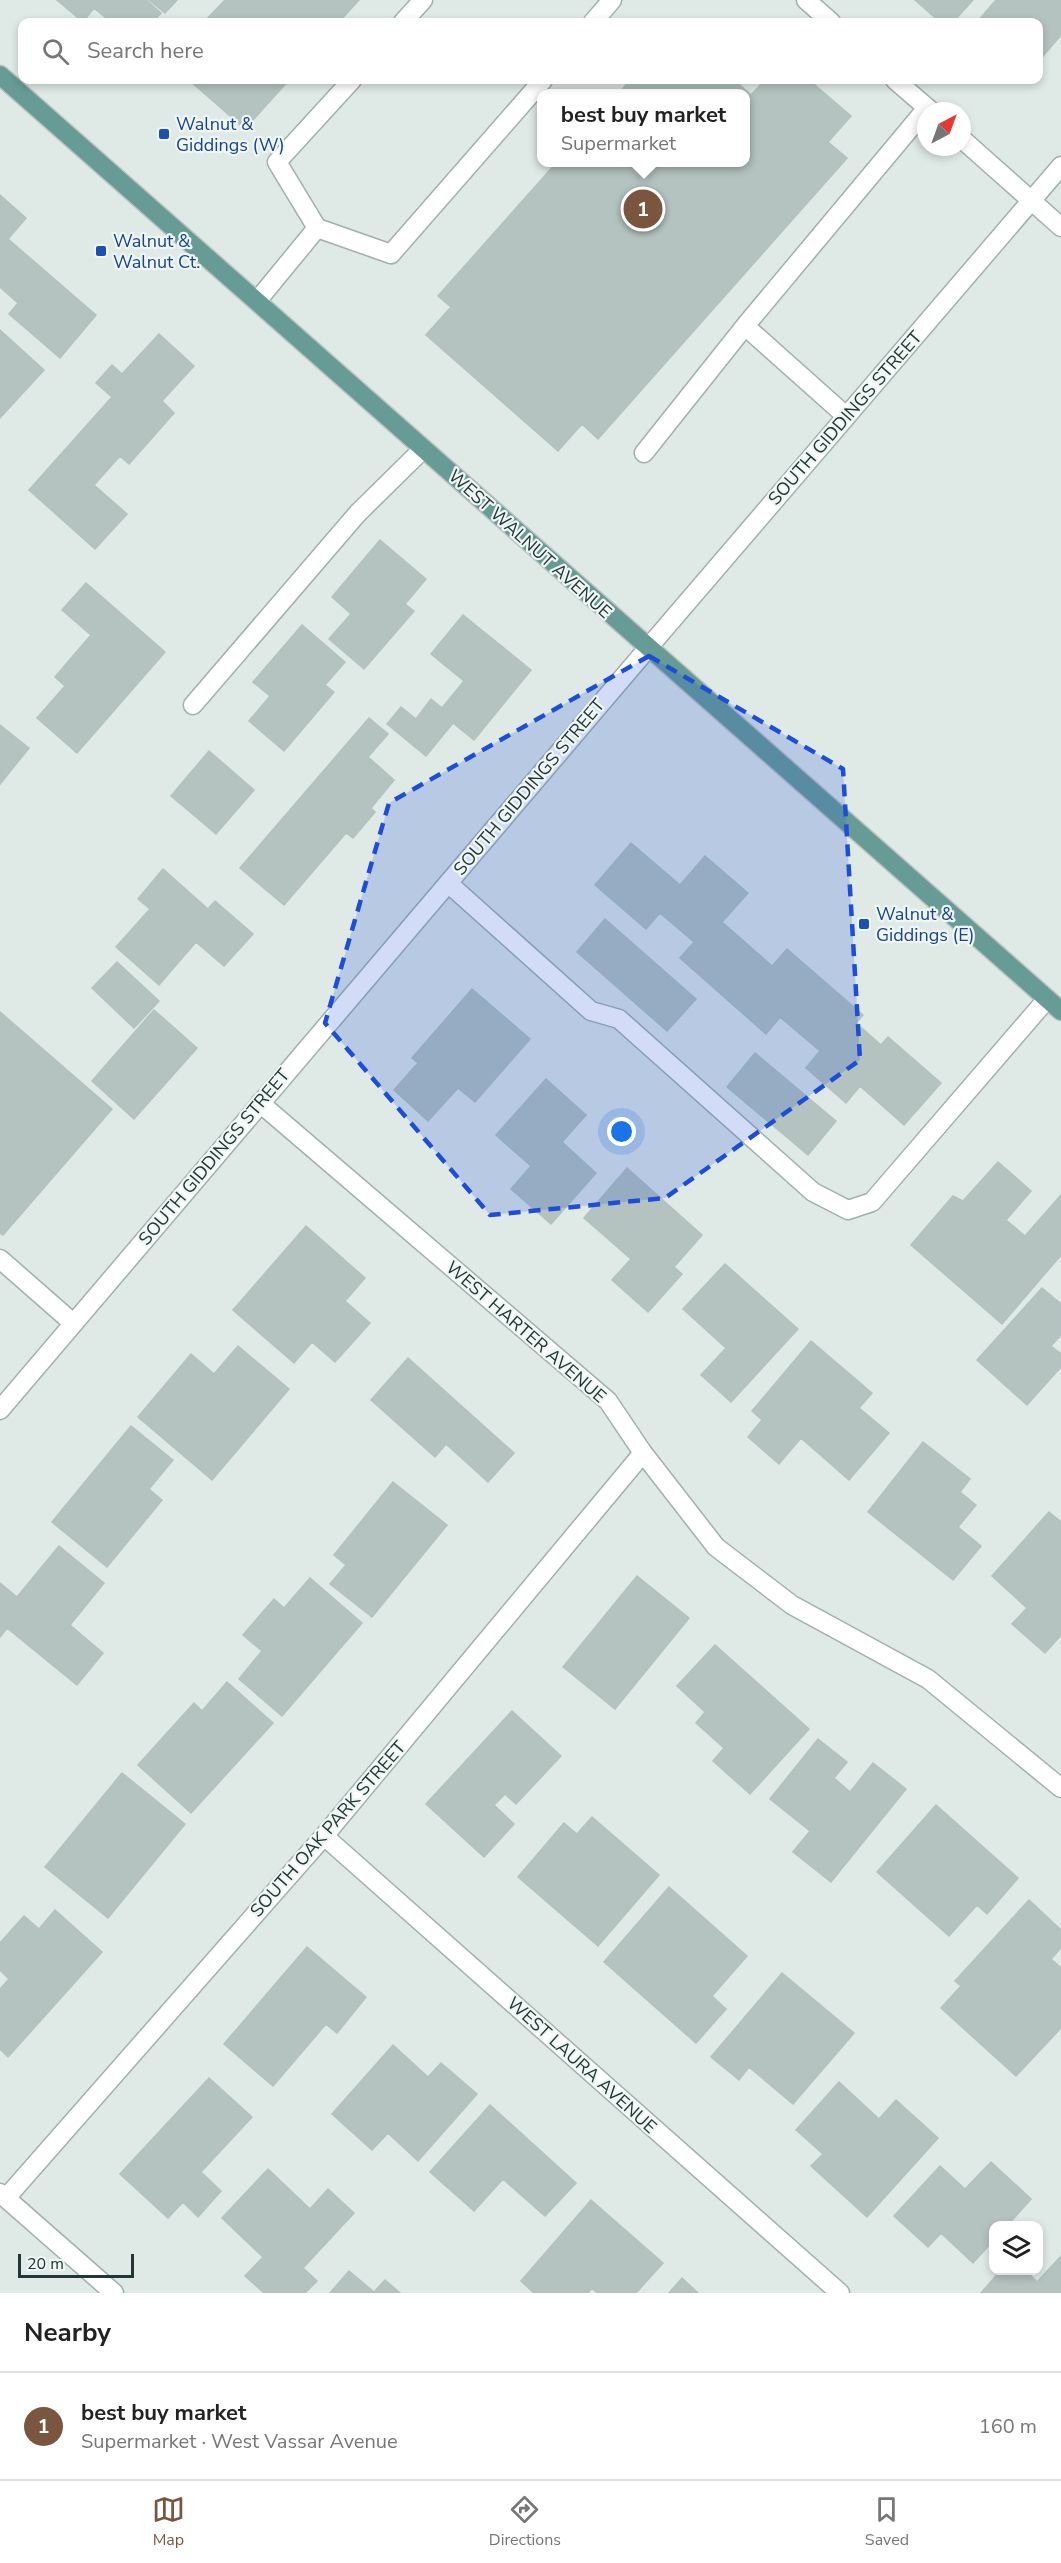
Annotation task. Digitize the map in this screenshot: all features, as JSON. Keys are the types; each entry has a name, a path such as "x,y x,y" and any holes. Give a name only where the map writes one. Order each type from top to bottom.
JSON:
{"main road":[{"name":"WEST WALNUT AVENUE","path":"0,75 1054,1005"}],"street":[{"path":"407,18 423,0"},
{"path":"596,18 612,0"},
{"path":"806,0 826,18"},
{"path":"347,84 277,162 317,228 391,254 540,84"},
{"path":"900,84 921,102"},
{"path":"644,453 745,326 917,123"},
{"path":"971,147 1061,226"},
{"name":"SOUTH GIDDINGS STREET","path":"0,1410 1061,166"},
{"path":"257,301 317,228"},
{"path":"745,326 846,416"},
{"path":"193,705 358,513 423,448"},
{"path":"448,883 591,1011 619,1019 813,1192 848,1210 872,1202 1054,1005"},
{"name":"WEST HARTER AVENUE","path":"260,1103 608,1401 643,1453 716,1547 792,1605 928,1679 1061,1788"},
{"path":"0,1259 73,1323"},
{"name":"SOUTH OAK PARK STREET","path":"3,2195 324,1836 643,1453"},
{"name":"WEST LAURA AVENUE","path":"324,1836 840,2293"},
{"path":"3,2195 114,2293"}],"highlighted area":[{"path":"649,656 843,769 860,1060 665,1198 490,1215 325,1023 389,803"}],"building":[{"path":"57,0 146,0 161,13 157,18 106,18 94,8 86,18 78,18"},
{"path":"149,0 177,0 165,13"},
{"path":"225,0 359,0 343,18 208,18"},
{"path":"915,0 973,0 957,18 935,18"},
{"path":"996,0 1061,0 1061,35 1043,56 1043,18 980,18"},
{"path":"194,84 285,84 245,129"},
{"path":"627,84 739,84 744,89 622,89"},
{"path":"761,84 814,84 851,116 828,142 847,158 598,439 582,424 558,451 426,335 451,307 438,296 553,167 750,167 750,94"},
{"path":"0,195 26,218 8,239 96,315 60,358 9,314 18,303 0,287"},
{"path":"0,330 44,370 0,418"},
{"path":"159,334 194,366 162,401 174,413 129,464 120,456 94,485 127,514 95,549 29,490 112,397 96,383 112,365 122,374"},
{"path":"380,540 426,579 405,604 414,611 364,669 329,639 351,614 332,597"},
{"path":"86,583 165,652 77,753 37,718 65,686 55,677 91,635 62,610"},
{"path":"463,615 531,670 474,740 453,723 426,756 387,724 401,707 416,719 431,699 442,708 464,681 431,654"},
{"path":"302,625 345,662 325,685 334,692 284,751 249,721 270,696 253,682"},
{"path":"369,718 388,734 368,757 394,780 371,808 375,812 353,838 346,833 284,905 240,868"},
{"path":"0,725 29,748 0,784"},
{"path":"209,751 254,790 216,834 171,796"},
{"path":"631,843 680,885 705,856 748,893 722,922 772,966 787,949 863,1015 856,1023 881,1045 888,1037 941,1083 904,1125 860,1086 846,1103 806,1068 820,1051 780,1017 766,1034 680,958 694,942 660,913 646,929 595,885"},
{"path":"163,869 208,909 215,901 253,934 224,966 196,942 159,985 116,947 150,909 138,899"},
{"path":"605,919 696,999 667,1031 577,952"},
{"path":"117,962 159,1001 134,1028 92,988"},
{"path":"472,989 530,1039 475,1102 458,1088 428,1121 394,1090 418,1063 412,1058"},
{"path":"154,1010 197,1048 134,1119 92,1081"},
{"path":"0,1012 112,1109 3,1235 0,1233"},
{"path":"755,1053 836,1121 808,1155 727,1087"},
{"path":"546,1079 586,1115 562,1142 596,1173 551,1224 511,1189 531,1166 496,1135"},
{"path":"998,1162 1031,1191 1006,1220 1025,1236 1061,1195 1061,1255 1002,1324 911,1245 953,1196 963,1201"},
{"path":"627,1168 702,1235 674,1267 682,1274 648,1312 612,1280 631,1259 584,1218"},
{"path":"306,1226 365,1278 345,1301 370,1323 335,1362 312,1342 294,1363 233,1310"},
{"path":"725,1264 798,1329 731,1402 701,1375 726,1348 683,1309"},
{"path":"1042,1288 1061,1304 1061,1335 1051,1346 1061,1354 1061,1367 1027,1405 977,1360"},
{"path":"811,1341 872,1393 859,1408 889,1433 849,1480 801,1438 779,1464 748,1437 762,1420 752,1411"},
{"path":"238,1346 289,1389 212,1480 138,1417 191,1354 214,1374"},
{"path":"408,1358 514,1453 488,1482 446,1444 435,1457 371,1400"},
{"path":"131,1426 173,1460 149,1489 162,1500 107,1567 52,1522"},
{"path":"923,1442 970,1479 960,1492 976,1505 958,1527 981,1546 953,1580 868,1512"},
{"path":"393,1482 447,1525 372,1617 330,1584 346,1565 334,1555"},
{"path":"1049,1512 1061,1522 1061,1635 1045,1653 1012,1624 1027,1608 992,1576"},
{"path":"59,1546 104,1583 70,1625 103,1653 77,1685 7,1628 0,1637 0,1583 17,1597"},
{"path":"637,1576 689,1618 615,1709 563,1667"},
{"path":"310,1578 362,1623 282,1716 239,1679 262,1651 243,1635 274,1599 284,1608"},
{"path":"715,1645 809,1729 750,1794 713,1761 724,1748 696,1723 705,1712 677,1686"},
{"path":"227,1682 273,1723 191,1813 138,1765 194,1703 202,1711"},
{"path":"512,1711 561,1756 516,1804 505,1794 494,1805 514,1824 484,1857 426,1804"},
{"path":"818,1739 847,1762 834,1778 850,1792 873,1763 906,1789 831,1882 793,1852 810,1831 770,1799"},
{"path":"122,1773 185,1824 108,1918 45,1867"},
{"path":"936,1805 1018,1878 987,1914 977,1905 949,1936 877,1872"},
{"path":"592,1817 659,1875 598,1946 518,1877 564,1823 577,1834"},
{"path":"669,1887 747,1956 712,1996 726,2009 696,2043 604,1962"},
{"path":"1029,1900 1061,1930 1061,1948 1051,1959 1061,1968 1061,2028 1016,2076 941,2008 961,1986 955,1981"},
{"path":"55,1910 102,1952 8,2057 0,2049 0,1989 9,1979 0,1970 0,1943 24,1916 39,1929"},
{"path":"307,1947 366,1997 337,2033 326,2024 273,2086 224,2044"},
{"path":"782,1973 854,2033 793,2104 749,2067 739,2080 711,2057"},
{"path":"393,2045 428,2077 441,2063 477,2094 418,2161 388,2133 372,2150 332,2114"},
{"path":"209,2078 252,2117 201,2172 221,2191 198,2217 183,2202 168,2218 120,2174"},
{"path":"839,2082 879,2119 896,2100 938,2138 867,2217 811,2166 823,2154 796,2130"},
{"path":"490,2105 576,2183 545,2216 503,2179 474,2211 430,2172"},
{"path":"991,2162 1031,2199 1011,2221 989,2221 989,2245 973,2263 941,2233 928,2247 894,2216 940,2166 965,2189"},
{"path":"268,2169 310,2209 328,2189 354,2213 303,2268 317,2281 305,2293 264,2293 245,2276 263,2257 222,2218"},
{"path":"591,2200 663,2263 636,2293 597,2293 592,2288 588,2293 534,2293 521,2281"},
{"path":"1061,2256 1061,2293 981,2293 997,2275 1030,2275 1037,2282"},
{"path":"349,2271 374,2292 385,2280 400,2293 330,2293"},
{"path":"682,2278 698,2293 669,2293"}],"place":[{"name":"Walnut & Giddings (W)","path":"164,134"},
{"name":"best buy market","path":"643,209"},
{"name":"Walnut & Walnut Ct.","path":"101,251"},
{"name":"Walnut & Giddings (E)","path":"864,924"}]}
